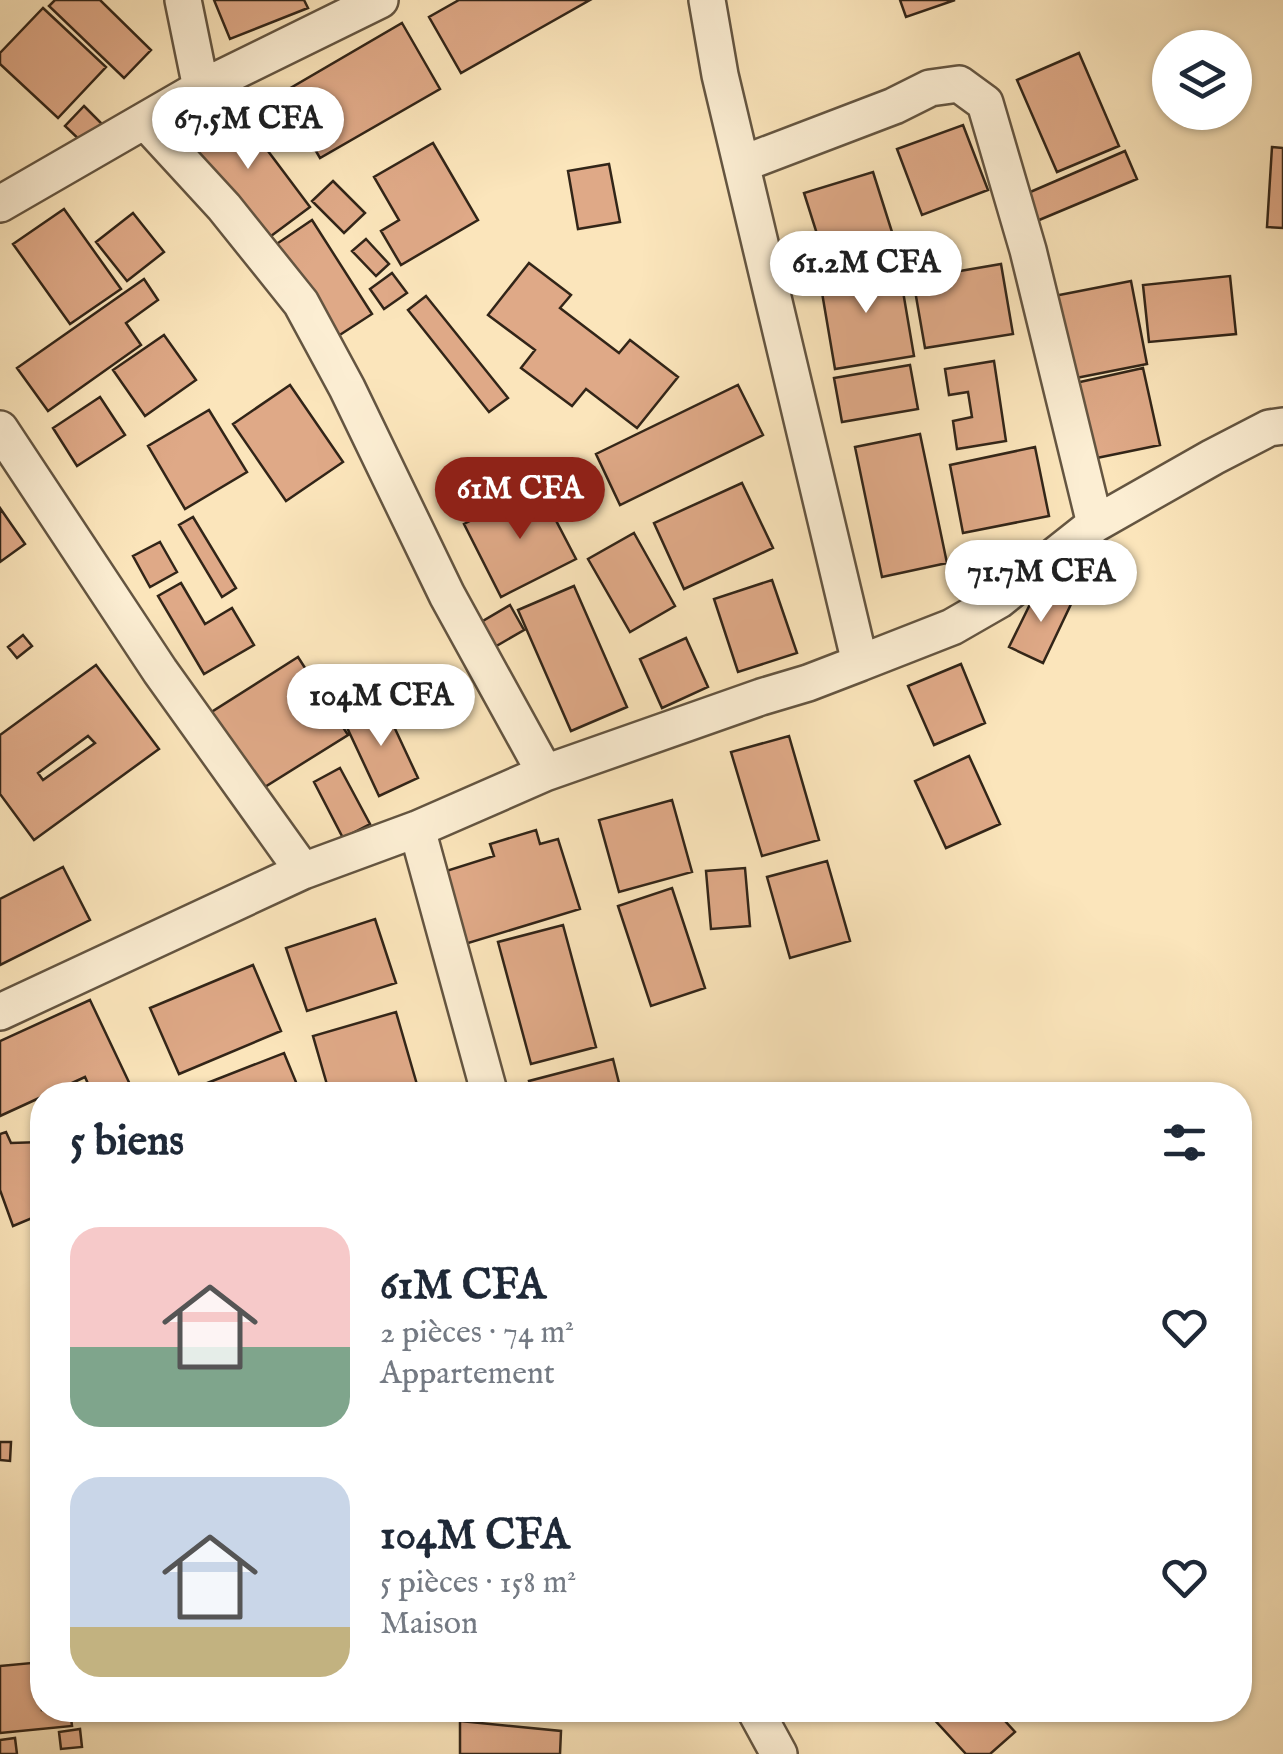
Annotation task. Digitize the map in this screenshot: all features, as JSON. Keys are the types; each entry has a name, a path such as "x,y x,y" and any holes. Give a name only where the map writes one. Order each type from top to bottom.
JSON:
{"street":[{"path":"183,0 200,88"},
{"path":"0,204 200,88 380,0"},
{"path":"707,0 720,75 860,662"},
{"path":"742,164 894,106 930,88 959,84 985,102 1028,250 1096,524"},
{"path":"145,121 224,207 301,303 448,595 545,773"},
{"path":"0,1012 303,871 416,829 545,773 808,684 952,627 999,600 1096,524 1213,457 1269,428 1283,426"},
{"path":"0,429 160,671 303,871"},
{"path":"416,829 486,1082"},
{"path":"763,1722 780,1754"}],"building":[{"path":"55,0 100,0 151,50 124,78 49,6"},
{"path":"214,0 304,0 308,8 230,39"},
{"path":"459,0 590,0 461,73 429,17"},
{"path":"900,0 955,0 906,17"},
{"path":"43,8 106,67 58,118 0,64 0,53"},
{"path":"402,23 440,89 320,158 282,93"},
{"path":"1079,53 1119,146 1057,172 1017,80"},
{"path":"232,103 310,207 263,242 185,138"},
{"path":"275,104 287,121 270,133 257,116"},
{"path":"84,106 104,126 86,146 65,126"},
{"path":"963,125 988,190 922,215 897,149"},
{"path":"433,143 478,220 401,265 381,231 399,220 374,177"},
{"path":"1272,147 1283,148 1283,228 1267,227"},
{"path":"1125,151 1137,179 1032,223 1021,196"},
{"path":"609,164 620,222 578,229 568,171"},
{"path":"873,172 892,232 823,253 804,193"},
{"path":"333,181 365,213 344,233 312,201"},
{"path":"64,209 121,289 70,324 13,244"},
{"path":"133,213 164,252 127,281 96,242"},
{"path":"312,220 372,314 335,338 275,245"},
{"path":"366,239 389,264 376,276 352,251"},
{"path":"898,262 914,356 835,369 819,275"},
{"path":"529,263 571,295 560,308 619,353 630,340 678,377 637,428 586,389 572,406 521,368 535,350 488,315"},
{"path":"1001,264 1013,334 925,348 913,279"},
{"path":"392,273 407,293 384,309 370,289"},
{"path":"1230,276 1236,334 1149,342 1143,285"},
{"path":"144,279 158,300 126,323 141,345 48,411 17,368"},
{"path":"1131,281 1147,364 1066,380 1049,297"},
{"path":"426,296 508,398 489,412 408,310"},
{"path":"164,335 196,380 145,416 113,370"},
{"path":"994,361 1006,441 957,449 953,421 972,417 968,392 949,395 945,369"},
{"path":"910,365 918,409 842,422 834,378"},
{"path":"1143,368 1160,445 1087,460 1071,384"},
{"path":"290,385 343,462 286,501 233,424"},
{"path":"738,385 763,435 620,505 596,454"},
{"path":"100,397 125,435 77,466 53,428"},
{"path":"209,410 247,472 185,509 148,446"},
{"path":"920,434 947,563 882,577 855,447"},
{"path":"1035,447 1049,516 963,533 950,465"},
{"path":"742,483 773,548 684,589 654,523"},
{"path":"538,486 576,559 501,597 464,524"},
{"path":"0,508 25,544 0,562"},
{"path":"193,517 236,588 222,597 179,525"},
{"path":"634,533 675,606 630,632 588,559"},
{"path":"160,542 177,572 150,587 133,556"},
{"path":"772,580 797,653 738,672 714,599"},
{"path":"181,583 205,624 232,608 254,645 204,674 158,596"},
{"path":"574,586 627,707 571,731 518,610"},
{"path":"1039,586 1072,602 1043,663 1009,647"},
{"path":"510,605 524,630 486,652 471,628"},
{"path":"23,635 32,646 17,658 8,647"},
{"path":"686,638 708,687 662,708 640,659"},
{"path":"298,657 348,735 260,790 210,713"},
{"path":"961,664 985,723 934,745 908,686"},
{"path":"96,665 159,749 34,840 0,794 0,735","holes":["88,736 95,743 43,780 38,773"]},
{"path":"383,703 418,778 379,796 344,721"},
{"path":"789,736 819,840 762,856 731,752"},
{"path":"969,756 1000,824 946,848 915,781"},
{"path":"340,768 370,824 343,838 314,782"},
{"path":"672,800 692,872 619,892 599,820"},
{"path":"536,830 540,844 558,839 580,909 465,944 443,872 494,856 490,844"},
{"path":"827,861 850,941 790,958 767,877"},
{"path":"63,867 90,920 0,965 0,899"},
{"path":"745,868 750,926 711,929 706,871"},
{"path":"672,888 705,988 651,1006 618,906"},
{"path":"375,919 396,983 307,1011 286,948"},
{"path":"563,925 596,1047 531,1064 498,942"},
{"path":"253,965 281,1031 179,1074 150,1008"},
{"path":"90,1000 129,1082 87,1082 85,1077 74,1082 30,1082 30,1102 0,1116 0,1041"},
{"path":"396,1012 416,1082 326,1082 313,1036"},
{"path":"284,1053 296,1082 210,1082"},
{"path":"613,1059 619,1082 529,1082"},
{"path":"6,1132 11,1143 30,1142 30,1219 13,1226 0,1190 0,1134"},
{"path":"0,1442 11,1442 10,1461 0,1460"},
{"path":"30,1663 30,1722 72,1722 72,1726 0,1733 0,1666"},
{"path":"460,1722 561,1731 560,1754 460,1754"},
{"path":"937,1722 1006,1722 1015,1732 990,1754 966,1754"},
{"path":"80,1729 82,1747 61,1749 59,1732"},
{"path":"15,1738 17,1754 0,1754 0,1740"}]}
